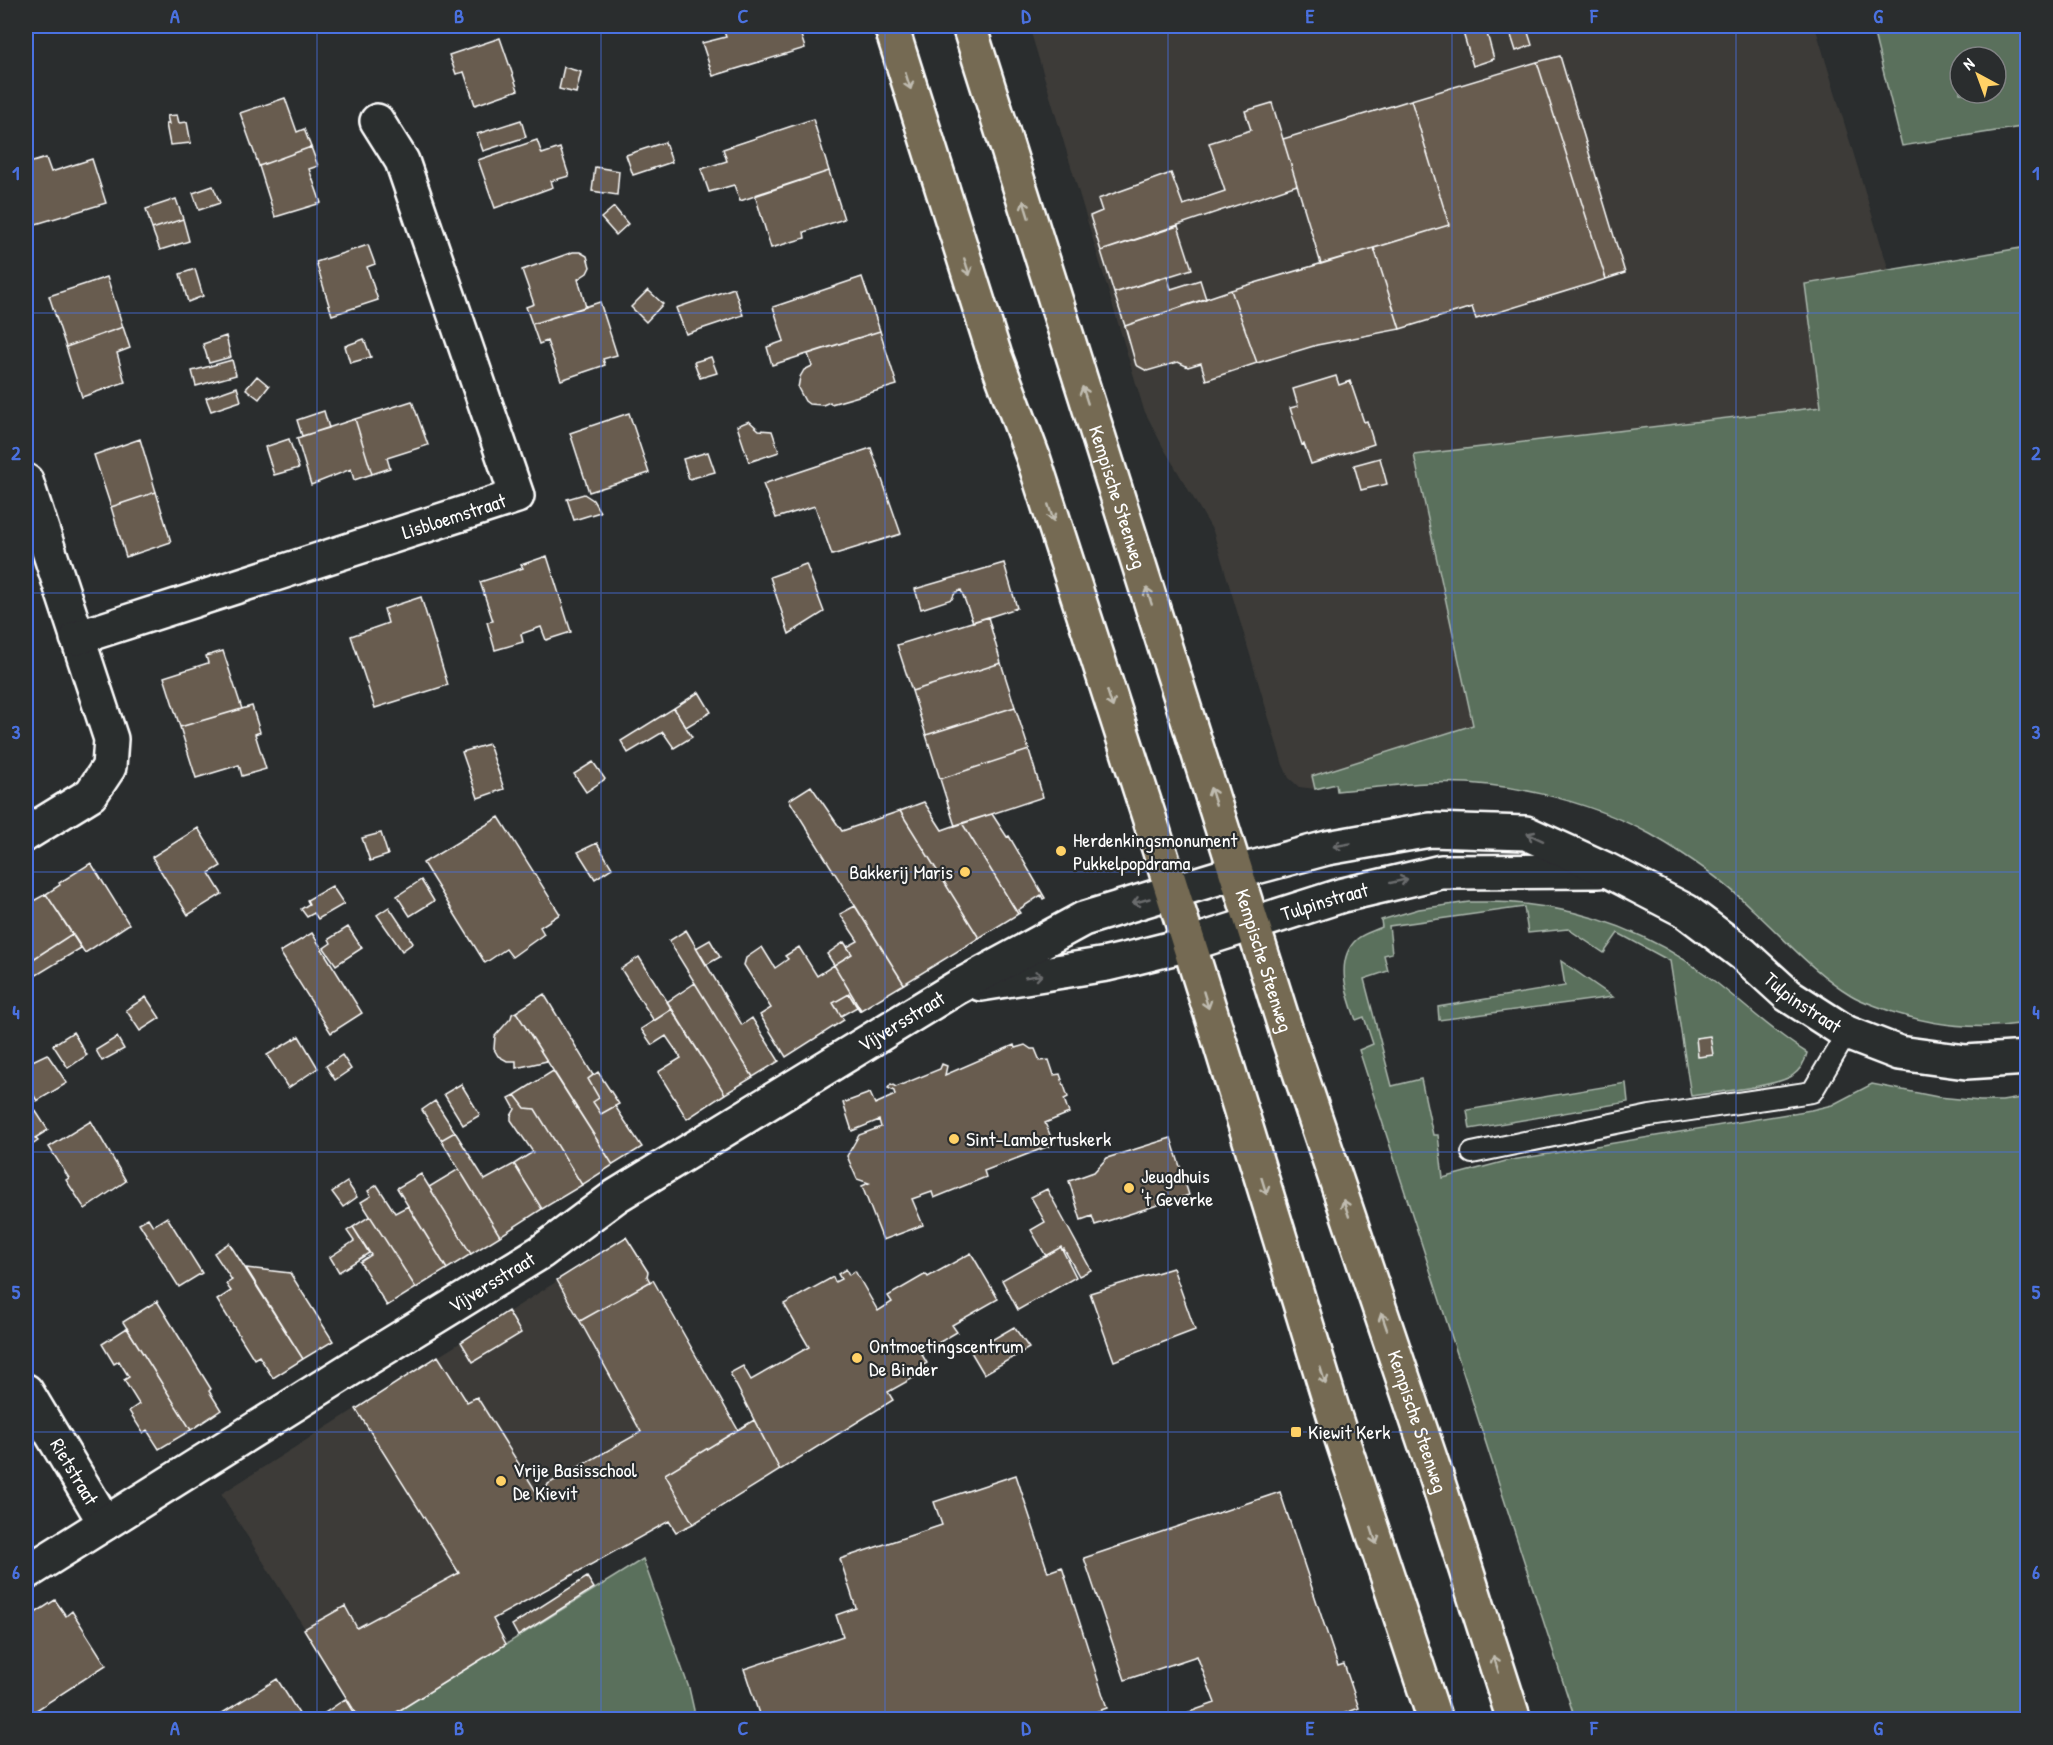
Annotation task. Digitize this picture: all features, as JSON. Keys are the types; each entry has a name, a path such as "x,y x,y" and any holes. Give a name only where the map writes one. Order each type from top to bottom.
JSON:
{"main road":[{"path":"891,26 995,356 1033,457 1189,944 1335,1418 1435,1719"},
{"name":"Kempische Steenweg","path":"969,26 1289,1040 1436,1476 1514,1719"}],"street":[{"name":"Lisbloemstraat","path":"77,638 517,496 402,161 377,121"},
{"path":"26,481 111,739 109,767 91,794 26,834"},
{"name":"Tulpinstraat","path":"1237,872 1327,848 1430,830 1526,833 1607,870 1686,911 1743,954 1788,995 1847,1033 1899,1053 1966,1062 2028,1058"},
{"name":"Tulpinstraat","path":"1189,944 1352,893 1441,872 1607,870"},
{"name":"Vijversstraat","path":"26,1573 541,1252 616,1196 956,988 1083,919 1237,872"},
{"name":"Vijversstraat","path":"956,988 1107,964 1189,944"},
{"name":"Rietstraat","path":"26,1391 105,1523"}],"lane":[{"path":"1472,1153 1650,1116 1812,1092 1847,1033"}],"shaded area":[{"path":"1029,26 1815,26 1889,271 1805,284 1821,407 1414,455 1473,725 1313,776 1315,789 1299,787 1289,778 1283,765 1213,531 1163,447 1144,410"},
{"name":"Vrije Basisschool De Kievit","path":"627,1237 738,1429 754,1419 780,1469 678,1534 669,1521 494,1620 510,1647 387,1720 361,1719 221,1494"}],"green space":[{"path":"1872,26 2027,26 2027,126 1902,146"},
{"path":"2027,247 2027,1023 1989,1026 1950,1025 1894,1013 1867,1003 1824,976 1741,898 1691,859 1625,822 1570,801 1484,784 1416,784 1337,791 1336,784 1315,789 1312,776 1473,725 1414,455 1821,407 1805,284"},
{"path":"1469,902 1510,902 1549,907 1596,919 1642,937 1685,960 1705,974 1780,1035 1807,1053 1797,1072 1783,1080 1691,1096 1670,961 1618,933 1604,953 1568,929 1528,933 1524,907 1389,926 1392,953 1384,955 1388,971 1364,979 1392,1086 1421,1079 1433,1135 1438,1135 1443,1178 1506,1161 1811,1110 1832,1105 1872,1084 1938,1097 1980,1101 2002,1101 2027,1097 2027,1719 1575,1719 1359,1050 1373,1044 1364,1017 1356,1020 1344,978 1346,957 1350,948 1360,937 1382,927 1381,920 1419,909"},
{"path":"1561,961 1613,997 1439,1020 1438,1007 1565,986"},
{"path":"1626,1083 1628,1102 1470,1129 1467,1110"},
{"path":"643,1559 689,1688 696,1719 384,1720"}],"building":[{"path":"722,26 798,26 805,48 713,76 702,43 726,37"},
{"path":"1461,26 1485,26 1494,59 1473,66"},
{"path":"1508,26 1526,26 1532,45 1516,51"},
{"path":"500,38 518,90 475,105 464,72 456,74 449,55"},
{"path":"1560,56 1625,273 1606,279 1537,62"},
{"path":"1537,62 1606,279 1476,319 1472,307 1400,329 1374,248 1449,225 1411,100"},
{"path":"564,67 581,72 576,93 559,89"},
{"path":"285,98 297,132 304,129 311,147 259,166 240,113"},
{"path":"1411,100 1449,225 1321,264 1283,139"},
{"path":"1272,103 1297,185 1101,251 1090,216 1102,211 1098,199 1171,173 1183,205 1225,191 1209,143 1251,130 1245,111"},
{"path":"177,115 179,123 187,122 191,143 170,145 166,124 169,124 167,116"},
{"path":"813,119 829,171 740,201 734,185 709,192 701,169 727,161 723,149"},
{"path":"521,120 526,137 483,151 477,134"},
{"path":"537,140 542,154 560,148 569,176 551,181 553,187 495,208 478,160"},
{"path":"665,142 672,162 633,175 626,155"},
{"path":"311,147 318,166 309,169 321,203 275,217 259,166"},
{"path":"46,158 51,172 92,159 106,203 26,227 26,164"},
{"path":"595,167 619,171 617,195 592,191"},
{"path":"829,171 844,219 804,232 805,238 771,248 755,195"},
{"path":"213,186 220,203 199,210 193,193"},
{"path":"176,199 183,219 152,229 146,209"},
{"path":"614,207 628,224 616,235 601,218"},
{"path":"183,219 189,241 160,250 152,229"},
{"path":"1178,226 1192,269 1114,293 1101,251"},
{"path":"368,245 375,264 367,267 378,300 332,315 316,262"},
{"path":"1374,248 1400,329 1317,345 1257,363 1231,290"},
{"path":"573,252 580,252 587,256 590,267 587,273 578,279 586,307 532,324 526,307 534,304 522,270"},
{"path":"195,269 203,296 188,302 180,274"},
{"path":"1167,276 1171,289 1200,280 1206,299 1125,326 1114,293"},
{"path":"107,277 123,327 66,347 49,296"},
{"path":"862,277 880,331 772,365 767,347 784,341 773,307"},
{"path":"734,288 743,315 686,334 676,308"},
{"path":"648,290 663,304 646,322 631,307"},
{"path":"1231,290 1257,363 1206,380 1201,363 1188,367 1178,362 1147,371 1136,365 1125,326"},
{"path":"600,302 617,355 603,359 605,365 561,380 547,341 539,344 532,324"},
{"path":"123,327 130,348 117,353 125,382 82,397 66,347"},
{"path":"880,331 897,385 831,404 830,402 823,405 809,404 805,401 798,388 804,370 812,366 808,354"},
{"path":"226,336 231,357 209,363 203,344"},
{"path":"364,339 371,357 350,363 345,346"},
{"path":"711,357 717,373 700,378 694,362"},
{"path":"232,360 236,375 196,386 192,371"},
{"path":"257,376 269,386 259,399 246,389"},
{"path":"1336,376 1339,385 1350,381 1374,444 1311,464 1290,408 1298,406 1293,389"},
{"path":"237,387 241,401 211,411 206,398"},
{"path":"412,401 428,445 387,458 390,468 372,474 355,419"},
{"path":"324,411 329,428 302,436 297,420"},
{"path":"629,413 649,473 589,492 570,433"},
{"path":"355,419 372,474 354,480 351,469 311,485 297,438"},
{"path":"749,421 759,430 772,431 779,452 749,462 737,426"},
{"path":"140,439 156,492 111,507 94,455"},
{"path":"289,439 299,468 274,475 265,447"},
{"path":"871,448 901,534 832,555 815,506 776,518 763,484"},
{"path":"708,452 715,472 689,479 683,459"},
{"path":"1380,458 1387,484 1361,490 1354,465"},
{"path":"156,492 171,542 126,557 111,507"},
{"path":"584,494 593,500 600,512 574,520 567,499"},
{"path":"547,556 571,632 546,640 541,627 521,634 523,642 495,650 487,622 493,621 480,582 523,568 521,565"},
{"path":"1004,563 1017,608 973,622 961,590 955,593 952,599 921,609 915,589"},
{"path":"806,564 824,612 789,634 770,577"},
{"path":"421,597 448,685 375,708 351,636 388,623 384,609"},
{"path":"988,617 1001,663 912,691 897,645"},
{"path":"223,651 242,709 180,727 164,677 208,663 206,656"},
{"path":"1001,663 1015,707 926,735 912,691"},
{"path":"699,692 711,712 686,727 674,708"},
{"path":"252,706 260,732 255,734 266,769 242,776 239,765 196,778 180,727"},
{"path":"1015,707 1029,750 940,779 926,735"},
{"path":"674,708 692,737 674,748 663,732 628,753 621,741"},
{"path":"489,744 504,789 478,798 462,752"},
{"path":"1029,750 1043,797 955,826 940,779"},
{"path":"593,762 605,779 586,792 574,774"},
{"path":"811,786 842,831 900,811 979,938 904,984 789,800"},
{"name":"Bakkerij Maris","path":"924,802 942,830 962,823 1018,914 979,938 900,811"},
{"path":"992,814 1007,837 1009,836 1045,898 1043,899 1041,895 1018,910 1020,913 1018,914 962,823"},
{"path":"499,817 560,914 540,927 544,934 512,957 506,949 485,963 423,863"},
{"path":"198,828 221,866 209,873 222,894 188,915 152,857"},
{"path":"381,833 388,855 370,861 362,838"},
{"path":"597,843 612,868 595,879 578,852"},
{"path":"91,863 129,924 85,953 46,894"},
{"path":"421,880 434,901 410,916 397,896"},
{"path":"332,886 344,904 318,919 314,913 307,917 301,909 309,904 307,900"},
{"path":"46,894 72,934 27,963 26,905"},
{"path":"855,906 904,984 861,1010 834,965 852,954 847,947 858,941 840,914"},
{"path":"389,907 413,943 402,951 377,915"},
{"path":"348,927 362,948 336,965 324,948 331,943 329,939"},
{"path":"686,930 742,1025 752,1018 779,1061 753,1077 669,941"},
{"path":"312,933 362,1013 331,1033 280,952"},
{"path":"72,934 81,948 35,976 27,963"},
{"path":"710,940 720,957 706,965 696,948"},
{"path":"844,942 852,954 834,965 827,954"},
{"path":"762,947 775,968 788,959 785,956 799,947 817,976 834,965 861,1010 849,994 833,1003 844,1020 786,1057 760,1015 771,1008 744,965 746,958"},
{"path":"639,957 672,1009 654,1021 621,969"},
{"path":"695,983 753,1077 725,1094 667,1002"},
{"path":"544,994 593,1075 588,1079 599,1098 593,1102 601,1114 615,1106 642,1147 613,1165 516,1012"},
{"path":"849,994 857,1007 841,1016 833,1003"},
{"path":"146,997 160,1018 140,1031 126,1010"},
{"path":"672,1009 725,1094 687,1119 658,1072 681,1058 666,1036 652,1045 641,1029"},
{"path":"516,1012 547,1061 516,1068 516,1061 507,1061 498,1056 494,1049 495,1036"},
{"path":"73,1032 87,1055 68,1068 53,1045"},
{"path":"299,1036 318,1068 288,1088 267,1055"},
{"path":"1710,1036 1713,1055 1698,1057 1696,1038"},
{"path":"117,1037 124,1049 102,1061 96,1050"},
{"name":"Sint-Lambertuskerk","path":"1014,1045 1015,1048 1025,1045 1035,1049 1040,1061 1049,1060 1054,1075 1060,1074 1068,1097 1064,1099 1069,1113 1045,1123 1054,1144 984,1171 986,1177 934,1198 932,1192 912,1199 923,1225 883,1240 862,1186 869,1183 857,1179 847,1156 859,1135 881,1127 879,1120 852,1131 843,1103 870,1093 875,1104 895,1095 894,1091 888,1088 891,1084 896,1087 940,1069 942,1064 947,1066 945,1075"},
{"path":"47,1054 67,1083 37,1101 26,1082 26,1064"},
{"path":"342,1055 351,1069 335,1080 326,1066"},
{"path":"553,1071 613,1165 582,1185 535,1109 525,1108 515,1095"},
{"path":"598,1072 619,1104 601,1114 593,1102 599,1098 588,1079"},
{"path":"461,1084 480,1115 463,1125 444,1094"},
{"path":"515,1095 525,1108 535,1109 582,1185 542,1209 514,1164 533,1152 511,1120 515,1109 509,1098"},
{"path":"435,1101 455,1132 441,1140 422,1110"},
{"path":"35,1110 48,1130 35,1138 38,1141 26,1149 26,1116"},
{"path":"91,1121 126,1181 85,1209 66,1180 69,1178 49,1147"},
{"path":"455,1132 485,1180 514,1164 542,1209 500,1236 441,1140"},
{"name":"Jeugdhuis 't Geverke","path":"1171,1138 1189,1195 1095,1225 1092,1216 1081,1220 1069,1181 1094,1172 1107,1158"},
{"path":"459,1169 500,1236 471,1254 429,1187"},
{"path":"421,1174 471,1254 447,1269 397,1188"},
{"path":"347,1182 357,1197 343,1207 332,1192"},
{"path":"377,1185 395,1213 408,1206 447,1269 416,1288 361,1202 371,1196 368,1191"},
{"path":"1047,1189 1091,1270 1079,1276 1064,1249 1062,1250 1061,1247 1046,1256 1031,1230 1045,1222 1031,1197"},
{"path":"370,1216 416,1288 387,1306 360,1262 371,1255 353,1227"},
{"path":"167,1217 202,1273 179,1287 139,1223 148,1218 153,1226"},
{"path":"353,1227 369,1253 339,1272 330,1257 354,1241 347,1231"},
{"path":"626,1237 648,1272 650,1282 580,1321 557,1280"},
{"path":"229,1243 303,1359 273,1378 259,1356 254,1359 217,1300 231,1291 226,1284 232,1280 214,1253"},
{"path":"1061,1247 1076,1277 1018,1310 1002,1280"},
{"name":"Ontmoetingscentrum De Binder","path":"971,1253 998,1299 952,1325 957,1332 921,1353 927,1363 912,1372 915,1377 888,1392 893,1400 780,1470 730,1373 743,1366 751,1380 809,1347 784,1304 833,1277 835,1282 841,1279 838,1274 846,1269 849,1275 855,1271 878,1311 892,1302 888,1296 926,1274 928,1277"},
{"path":"246,1268 290,1273 333,1341 303,1359"},
{"path":"1173,1268 1195,1330 1114,1361 1090,1293"},
{"path":"653,1280 738,1430 665,1474 693,1524 676,1532 669,1521 493,1619 506,1644 384,1720 360,1720 304,1629 345,1606 357,1628 459,1573 356,1409 438,1356 467,1402 477,1397 542,1501 548,1484 641,1432 580,1321"},
{"path":"157,1301 211,1389 209,1391 221,1410 191,1430 123,1322"},
{"path":"508,1311 521,1333 473,1362 461,1342"},
{"path":"1014,1327 1029,1348 984,1374 971,1352"},
{"path":"127,1328 191,1430 159,1449 147,1430 143,1433 129,1411 139,1404 124,1380 129,1377 119,1361 114,1364 102,1344"},
{"path":"754,1420 780,1470 693,1524 665,1474"},
{"path":"1016,1475 1048,1572 1062,1567 1107,1708 1072,1720 761,1720 744,1669 843,1636 836,1615 856,1608 840,1559 942,1525 934,1502"},
{"path":"1280,1492 1338,1666 1344,1664 1359,1708 1327,1720 1175,1720 1175,1717 1215,1703 1197,1656 1125,1680 1084,1558"},
{"path":"587,1577 594,1588 518,1636 512,1625"},
{"path":"55,1600 66,1616 72,1611 106,1665 32,1713 26,1702 26,1619"},
{"path":"277,1679 303,1720 211,1720"},
{"path":"345,1699 358,1720 325,1720 322,1715"}],"place":[{"name":"Herdenkingsmonument Pukkelpopdrama","path":"1061,851"},
{"name":"Bakkerij Maris","path":"965,872"},
{"name":"Sint-Lambertuskerk","path":"954,1139"},
{"name":"Jeugdhuis 't Geverke","path":"1129,1188"},
{"name":"Ontmoetingscentrum De Binder","path":"857,1358"},
{"name":"Kiewit Kerk","path":"1296,1432"},
{"name":"Vrije Basisschool De Kievit","path":"501,1481"}]}
